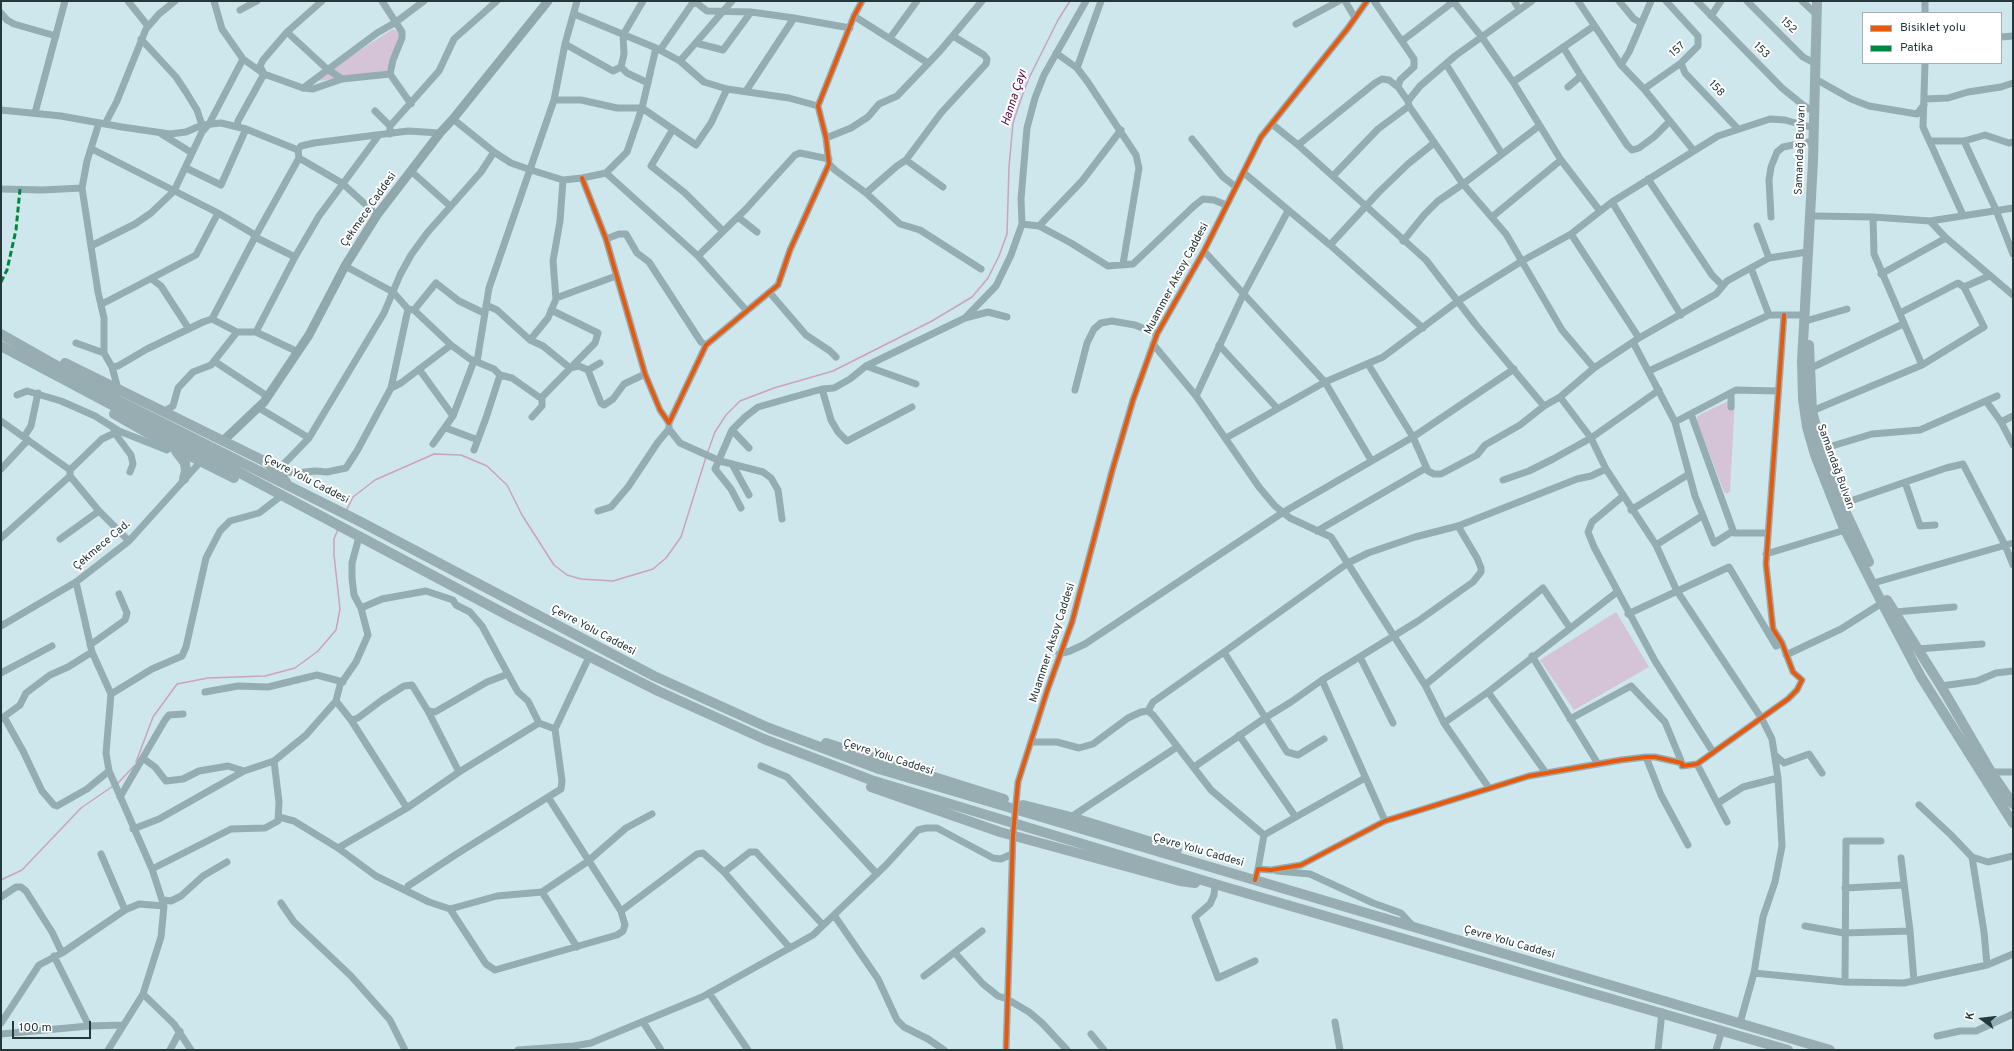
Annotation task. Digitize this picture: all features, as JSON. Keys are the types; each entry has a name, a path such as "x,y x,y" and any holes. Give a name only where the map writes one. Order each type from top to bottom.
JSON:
{"highway":[{"name":"Samandağ Bulvarı","path":"1817,1 1814,140 1807,252 1806,318 1812,411 1822,449 1842,504 1878,582 1894,612 1941,686 1991,772 2013,804"},
{"name":"Samandağ Bulvarı","path":"1822,1 1814,216 1802,392 1807,427 1816,455 1845,530 1882,603 1921,677 2013,823"},
{"path":"4,336 118,389 222,442 266,462 277,470 289,486"},
{"name":"Çevre Yolu Caddesi","path":"4,336 121,402 261,470 654,676 769,728 879,769 1830,1050"},
{"path":"1,346 283,497 590,657 658,691 845,778 940,812 1180,881 1226,887"},
{"path":"16,354 88,400 170,446 256,489 283,497"},
{"path":"170,446 179,454 185,463 186,471 184,480"},
{"path":"769,728 850,750 1015,805 1071,817 1172,848 1255,880"},
{"path":"764,739 870,780 1226,887 1662,1012 1788,1050"}],"main road":[{"name":"Çekmece Caddesi","path":"222,442 259,408 296,351 309,335 345,266 377,216 440,133 548,1"}],"street":[{"path":"35,113 65,1"},
{"path":"128,1 148,26"},
{"path":"118,389 112,367 104,353 104,318 82,188 87,161 92,148 102,124 117,100 148,26 175,1"},
{"path":"214,1 222,29 243,59 264,74 303,88 313,89 342,79 390,74"},
{"path":"240,10 257,1"},
{"path":"264,74 260,66 263,60 287,32 322,1"},
{"path":"382,1 402,32 402,38 393,60 390,74 410,104"},
{"path":"303,88 377,33 396,22 424,1"},
{"path":"390,130 410,104 439,71 454,39 497,1"},
{"path":"433,444 446,428 453,416 475,362 490,288 554,100 565,44 577,1"},
{"path":"621,67 624,54 623,35 643,1"},
{"path":"453,119 494,152 511,163 563,180 606,173 627,152 642,108 648,83 650,66 658,49 694,1 707,11 751,12 850,28"},
{"path":"680,62 732,1"},
{"path":"598,511 611,507 628,487 669,426 706,345 746,310 770,293 778,285 790,250 829,161 826,138 818,106 854,16 862,1"},
{"path":"890,38 917,1"},
{"path":"826,138 851,128 868,117 879,104 897,96 953,36 982,1"},
{"path":"965,318 996,286 1011,255 1022,224 1021,199 1027,128 1035,98 1044,75 1086,1"},
{"path":"1077,68 1101,1"},
{"path":"1296,24 1339,1"},
{"path":"1345,1 1355,18"},
{"name":"Muammer Aksoy Caddesi","path":"1006,1050 1012,854 1018,782 1059,654 1072,622 1133,400 1157,334 1204,251 1261,138 1367,1"},
{"path":"1374,1 1414,59 1414,66 1400,80 1398,87"},
{"path":"1514,1 1519,9"},
{"path":"1333,176 1378,129 1408,104 1420,86 1481,36 1532,1"},
{"path":"1619,1 1634,19 1641,23"},
{"path":"1621,65 1629,52 1651,1"},
{"name":"157","path":"1644,89 1680,63 1698,46 1698,36 1666,1"},
{"name":"153","path":"1697,1 1782,88 1802,105 1809,109 1815,108"},
{"path":"1711,16 1721,1"},
{"name":"152","path":"1747,1 1803,56 1816,64"},
{"path":"1802,1 1816,14"},
{"path":"1925,1 1925,12"},
{"path":"1402,41 1453,2 1481,36 1513,82 1561,160 1600,211"},
{"path":"1580,2 1594,26 1621,65 1644,89 1694,151"},
{"path":"696,43 723,50 751,12"},
{"path":"1,13 6,20 14,24 56,36"},
{"path":"574,14 658,49 680,62 704,82 727,89 806,101 818,106"},
{"path":"854,16 928,63"},
{"path":"746,91 794,18"},
{"path":"1513,82 1594,26"},
{"path":"287,32 327,69 342,79"},
{"path":"866,193 906,160 941,114 986,64 987,59 984,55 953,36"},
{"path":"2002,37 2013,36"},
{"path":"142,39 176,78 205,124"},
{"path":"565,44 613,71 621,67"},
{"path":"1563,47 1632,150 1639,148 1654,137 1670,121"},
{"path":"1056,53 1077,68 1121,130 1136,156 1139,168 1123,264"},
{"path":"91,246 135,224 151,213 174,192 205,124 243,59"},
{"name":"158","path":"1680,63 1685,73 1738,129"},
{"path":"1446,64 1502,154"},
{"path":"1925,64 1923,127 1931,141 1963,215"},
{"path":"621,67 626,73 648,83"},
{"path":"237,126 238,121 264,74"},
{"path":"1568,87 1581,76"},
{"path":"1298,145 1378,81 1382,79 1389,80 1398,87 1463,184 1506,234 1562,330 1594,368"},
{"path":"1819,81 1851,99 1869,106 1917,114 1924,102"},
{"path":"1924,102 1948,98 1968,92 2002,87 2013,83"},
{"path":"554,100 581,100 617,108 642,108 696,145 711,123 727,89"},
{"path":"1,110 35,113 159,132 186,132 205,124 221,122 246,129 298,150"},
{"path":"375,111 390,130"},
{"path":"1226,438 1325,382 1383,357 1458,301 1522,261 1571,234 1612,202 1718,136 1770,119 1785,120 1814,128"},
{"path":"1272,124 1333,176 1434,269 1458,301 1544,406"},
{"path":"1403,241 1424,215 1438,201 1463,184 1539,126"},
{"path":"186,168 221,186 246,129"},
{"path":"673,129 652,166 685,193 723,231"},
{"path":"298,150 301,146 314,143 379,135 390,130 440,133"},
{"path":"1039,226 1082,181 1121,130"},
{"path":"159,132 192,153"},
{"path":"256,332 294,257 319,216 379,135"},
{"path":"1931,141 1964,141 1985,135 2009,143 2013,142"},
{"path":"1192,139 1223,177 1236,187"},
{"path":"1771,217 1769,180 1771,167 1777,152 1783,147 1814,140"},
{"path":"1964,141 1996,210 2013,254"},
{"path":"1330,245 1408,164 1434,142"},
{"path":"92,148 117,160 174,192 218,213 252,233 255,237 294,257"},
{"path":"112,367 118,366 147,349 212,319 299,158 298,150"},
{"path":"277,470 309,438 372,335 411,255 450,206 481,172 494,152"},
{"path":"698,256 738,217 794,155 800,153 829,161 900,224 920,230 981,269"},
{"path":"299,158 342,183 377,216"},
{"path":"906,160 943,187"},
{"path":"1492,217 1561,160"},
{"path":"411,171 450,206"},
{"path":"606,173 698,256 746,310"},
{"path":"1244,173 1330,245 1423,328"},
{"path":"582,178 606,239 645,374 660,410 669,426 680,443 720,461 763,472 771,478 778,490 781,500 782,519"},
{"path":"530,340 548,318 556,298 553,261 560,221 563,180"},
{"path":"1648,180 1712,275 1722,285"},
{"path":"1,189 42,190 82,188"},
{"path":"1022,224 1039,226 1072,243 1108,266 1133,264 1203,199 1214,200 1226,206"},
{"path":"1612,202 1681,315"},
{"path":"1814,216 1873,217 1930,221 2013,208"},
{"path":"1196,396 1243,295 1288,211"},
{"path":"102,304 196,255 218,213"},
{"path":"738,217 757,232"},
{"path":"1873,217 1874,254 1900,313 1903,324 1922,364"},
{"path":"1930,221 1946,238 2013,295"},
{"path":"1757,226 1768,258"},
{"path":"606,239 619,234 626,234 638,253 649,262 702,342 706,345"},
{"path":"1571,234 1636,340 1658,390 1675,422 1702,516 1714,543 1733,531"},
{"path":"1882,274 1946,238"},
{"path":"1204,251 1243,295 1325,382 1371,460"},
{"path":"1368,364 1413,437 1426,468 1434,474 1441,474 1448,472 1477,455 1485,445 1520,425 1544,406 1560,398 1594,368 1636,340 1716,294 1722,285 1768,258 1807,252"},
{"path":"345,266 393,292 451,345 475,362 494,369 500,375 512,378 539,397 542,397"},
{"path":"1751,268 1769,315"},
{"path":"556,298 616,276"},
{"path":"1964,287 1989,276"},
{"path":"150,279 156,281 161,286 189,329"},
{"path":"277,470 297,473 327,472 346,468 357,451 391,388 411,309 436,282 459,301 484,313"},
{"path":"1812,411 1922,364 1984,327 1964,287 1958,283 1900,313"},
{"path":"770,293 806,336 830,351 836,357"},
{"path":"486,304 497,310 530,340 543,346 570,368"},
{"path":"1650,371 1769,315 1784,315 1806,318 1847,309"},
{"path":"532,417 542,406 542,397 595,343 598,333 551,310"},
{"path":"741,508 731,489 715,469 720,461 732,430 758,407 822,389 834,388 850,379 866,366 965,318 988,312 1007,317"},
{"path":"1570,718 1631,686 1665,722 1682,766 1697,764 1762,719 1797,690 1802,680 1793,672 1782,643 1773,629 1766,564 1777,391 1784,315"},
{"path":"212,319 237,332 256,332 296,351"},
{"path":"1075,390 1087,343 1094,329 1101,323 1112,321 1135,325 1157,334"},
{"path":"1809,369 1903,324"},
{"path":"165,412 173,406 178,388 193,372 211,364 237,332"},
{"path":"76,343 104,353"},
{"path":"1153,344 1196,396 1259,488 1282,513 1330,537 1348,562 1425,685 1444,723 1489,788"},
{"path":"391,388 401,383 451,345"},
{"path":"1219,345 1277,408"},
{"path":"214,361 267,396"},
{"path":"588,370 600,363"},
{"path":"570,368 580,366 588,370 601,404 604,405 613,400 624,384 645,374"},
{"path":"866,366 916,384"},
{"path":"419,369 453,416"},
{"path":"1059,654 1085,644 1282,513 1413,437 1514,369"},
{"path":"474,450 500,375"},
{"path":"822,389 831,420 838,432 847,441 912,407"},
{"path":"1503,480 1529,471 1591,438 1658,390"},
{"path":"1675,422 1736,390 1777,391"},
{"path":"17,395 27,391 38,393 95,416 117,432 167,450 170,446"},
{"path":"1,469 26,439 38,393"},
{"path":"1731,393 1731,407"},
{"path":"1822,449 1872,434 1920,430 1997,396"},
{"path":"1560,398 1591,438 1606,469 1631,510 1656,545 1677,591 1762,719 1772,739 1778,778 1782,846 1772,894 1763,917 1754,973 1740,1023"},
{"path":"1986,401 2001,422 2013,445"},
{"path":"259,408 309,438"},
{"path":"1691,414 1734,533 1767,533"},
{"path":"2001,422 2013,416"},
{"path":"1,421 70,473 99,510 129,541"},
{"path":"446,428 478,440"},
{"path":"732,430 749,448"},
{"path":"117,432 131,455 133,464 130,472"},
{"path":"1,538 70,473 102,438 117,432"},
{"name":"Çekmece Cad.","path":"1,626 76,582 129,541 184,480 222,442"},
{"path":"732,464 749,494"},
{"path":"1842,504 1946,468 1963,464 2005,545 2013,565"},
{"path":"1317,531 1426,468"},
{"path":"1148,711 1153,702 1348,562 1368,553 1415,537 1458,526 1606,469"},
{"path":"1631,510 1689,474"},
{"path":"1905,482 1920,526 1935,525"},
{"path":"1623,496 1592,522 1588,532 1628,614 1655,661 1713,752"},
{"path":"111,694 139,676 182,656 188,642 204,565 220,531 230,521 259,513 283,497"},
{"path":"60,539 99,510"},
{"path":"1656,545 1702,516"},
{"path":"1194,767 1322,680 1418,621 1467,586 1481,572 1477,558 1458,526"},
{"path":"1766,554 1845,530"},
{"path":"133,829 159,820 244,771 274,761 306,735 336,701 337,694 356,662 368,635 361,608 354,595 352,564 355,534"},
{"path":"1878,582 2013,543"},
{"path":"1628,614 1729,567 1776,646 1782,643"},
{"path":"76,582 91,648 111,694 106,753 108,771 152,869 164,903 161,937 143,994 108,1050"},
{"path":"1425,685 1543,588 1570,628"},
{"path":"361,608 382,599 426,591 453,600 456,605 470,612 482,626 518,692 528,700 539,723 555,729"},
{"path":"1444,723 1488,692 1532,656 1617,592"},
{"path":"108,771 87,789 57,806 54,805 42,791 23,751 2,718 20,705 26,693 50,675 68,667 125,620 127,613 119,594"},
{"path":"1786,655 1842,629 1882,603"},
{"path":"1894,612 1954,607"},
{"path":"1918,649 1982,644"},
{"path":"1,673 52,646"},
{"path":"1224,652 1287,752 1298,755 1324,739"},
{"path":"1532,656 1598,764"},
{"path":"406,890 408,886 455,855 560,791 562,785 555,729 590,657"},
{"path":"1360,657 1393,723"},
{"path":"1941,686 1977,681 1996,673 2013,671"},
{"path":"428,711 436,712 442,710 487,682 508,674"},
{"path":"205,692 238,686 268,687 317,675 343,682"},
{"path":"1322,680 1365,778 1386,821"},
{"path":"351,720 358,718 404,686 412,685 428,711 459,772"},
{"path":"1488,692 1546,773"},
{"path":"336,701 351,720 407,808"},
{"path":"1030,742 1057,742 1079,748 1093,744 1128,718 1141,712 1148,711 1153,715 1211,790 1264,835"},
{"path":"120,797 169,715 183,714"},
{"path":"338,848 407,808 459,772 539,723"},
{"path":"1239,735 1295,816"},
{"path":"1071,817 1177,747"},
{"path":"1775,755 1784,763 1809,754 1822,773"},
{"path":"1271,870 1301,865 1386,821 1489,788 1546,773 1598,764 1656,757 1682,763"},
{"path":"1646,758 1661,795 1688,845"},
{"path":"144,759 155,767 166,780 183,779 199,771 228,766 244,771"},
{"path":"152,869 231,829 265,828 278,821 279,817 274,761"},
{"path":"1697,764 1727,822"},
{"path":"761,766 787,777 877,874"},
{"path":"1991,772 2013,772"},
{"path":"1255,880 1264,835 1295,816 1365,778"},
{"path":"1718,803 1743,787 1778,778"},
{"path":"450,909 486,964 495,970 622,933 625,925 622,911 548,797"},
{"path":"1919,805 1972,857 1988,862 2013,856"},
{"path":"279,817 294,821 338,848 376,876 429,902 450,909 497,896 542,892 590,860 626,828 652,814"},
{"path":"518,1050 574,1046 591,1043 709,994 813,935 877,874 918,830 937,828 993,858 1001,859 1012,854"},
{"path":"1845,982 1844,933 1846,841 1881,841"},
{"path":"622,911 701,852 707,855 724,872 790,948"},
{"path":"724,872 750,852 756,852 823,925"},
{"path":"101,854 125,910"},
{"path":"1972,857 1984,932 1987,965"},
{"path":"1901,858 1910,931 1914,982"},
{"path":"1,1023 39,965 62,953 125,910 139,904 164,903 181,896 203,876 227,862"},
{"path":"1258,869 1310,874 1372,903 1401,913 1415,928"},
{"path":"1845,888 1904,885"},
{"path":"1215,886 1214,895 1210,904 1195,917 1218,978 1255,961"},
{"path":"1,897 16,887 21,887 26,891 52,932 62,953"},
{"path":"542,892 577,947"},
{"path":"280,903 294,922 351,976 390,1020 405,1050"},
{"path":"834,915 878,979 896,1020 904,1027 928,1039 944,1050"},
{"path":"1806,926 1844,933 1910,931"},
{"path":"924,976 982,931"},
{"path":"955,953 983,984 998,996 1007,999 1029,1012 1042,1023 1067,1050"},
{"path":"1754,973 1845,982 1891,984 1914,982 1939,974 1987,965 2013,954"},
{"path":"54,956 89,1026"},
{"path":"143,994 180,1031 191,1050"},
{"path":"709,994 748,1050"},
{"path":"1658,1050 1662,1012"},
{"path":"1937,1036 1960,1031 1976,1031 2013,1014"},
{"path":"643,1022 661,1050"},
{"path":"1335,1022 1340,1050"},
{"path":"1,1034 89,1026 123,1026"},
{"path":"1716,1050 1722,1030"},
{"path":"170,1050 180,1031"},
{"path":"1091,1034 1104,1050"}],"shaded area":[{"path":"393,29 400,33 389,71 319,81 318,79 329,70"},
{"path":"1735,398 1730,491 1727,494 1724,492 1697,421 1697,417"},
{"path":"1616,612 1649,667 1574,710 1540,660"}],"waterway":[{"name":"Hanna Çayı","path":"707,454 715,432 726,415 740,401 774,388 833,371 932,321 972,297 988,278 999,256 1007,234 1009,167 1013,123 1029,78 1058,20 1070,1"},
{"path":"346,511 353,497 375,480 434,454 461,455 487,466 507,485 522,515 554,565 567,575 581,579 613,581 653,569 666,558 681,537 706,457"},
{"path":"136,762 153,717 177,684 208,678 265,676 295,668 318,651 336,630 340,609 334,555 334,539 338,529"},
{"path":"118,783 134,766"},
{"path":"1,880 22,870 81,808 113,786"}],"marked path":[{"path":"1,282 7,270 16,230 20,189"}],"cycle path":[{"path":"582,178 606,239 645,374 660,410 669,423 706,345 778,285 790,250 829,164 826,138 818,106 854,16 862,1"},
{"path":"1006,1050 1013,835 1018,782 1047,691 1072,622 1112,471 1133,400 1157,334 1204,251 1261,137 1348,28 1367,1"},
{"path":"1255,880 1258,869 1271,870 1301,865 1385,821 1529,776 1646,757 1655,757 1682,763 1682,766 1697,764 1788,699 1797,690 1802,680 1793,672 1782,643 1773,629 1766,564 1784,315"}]}
